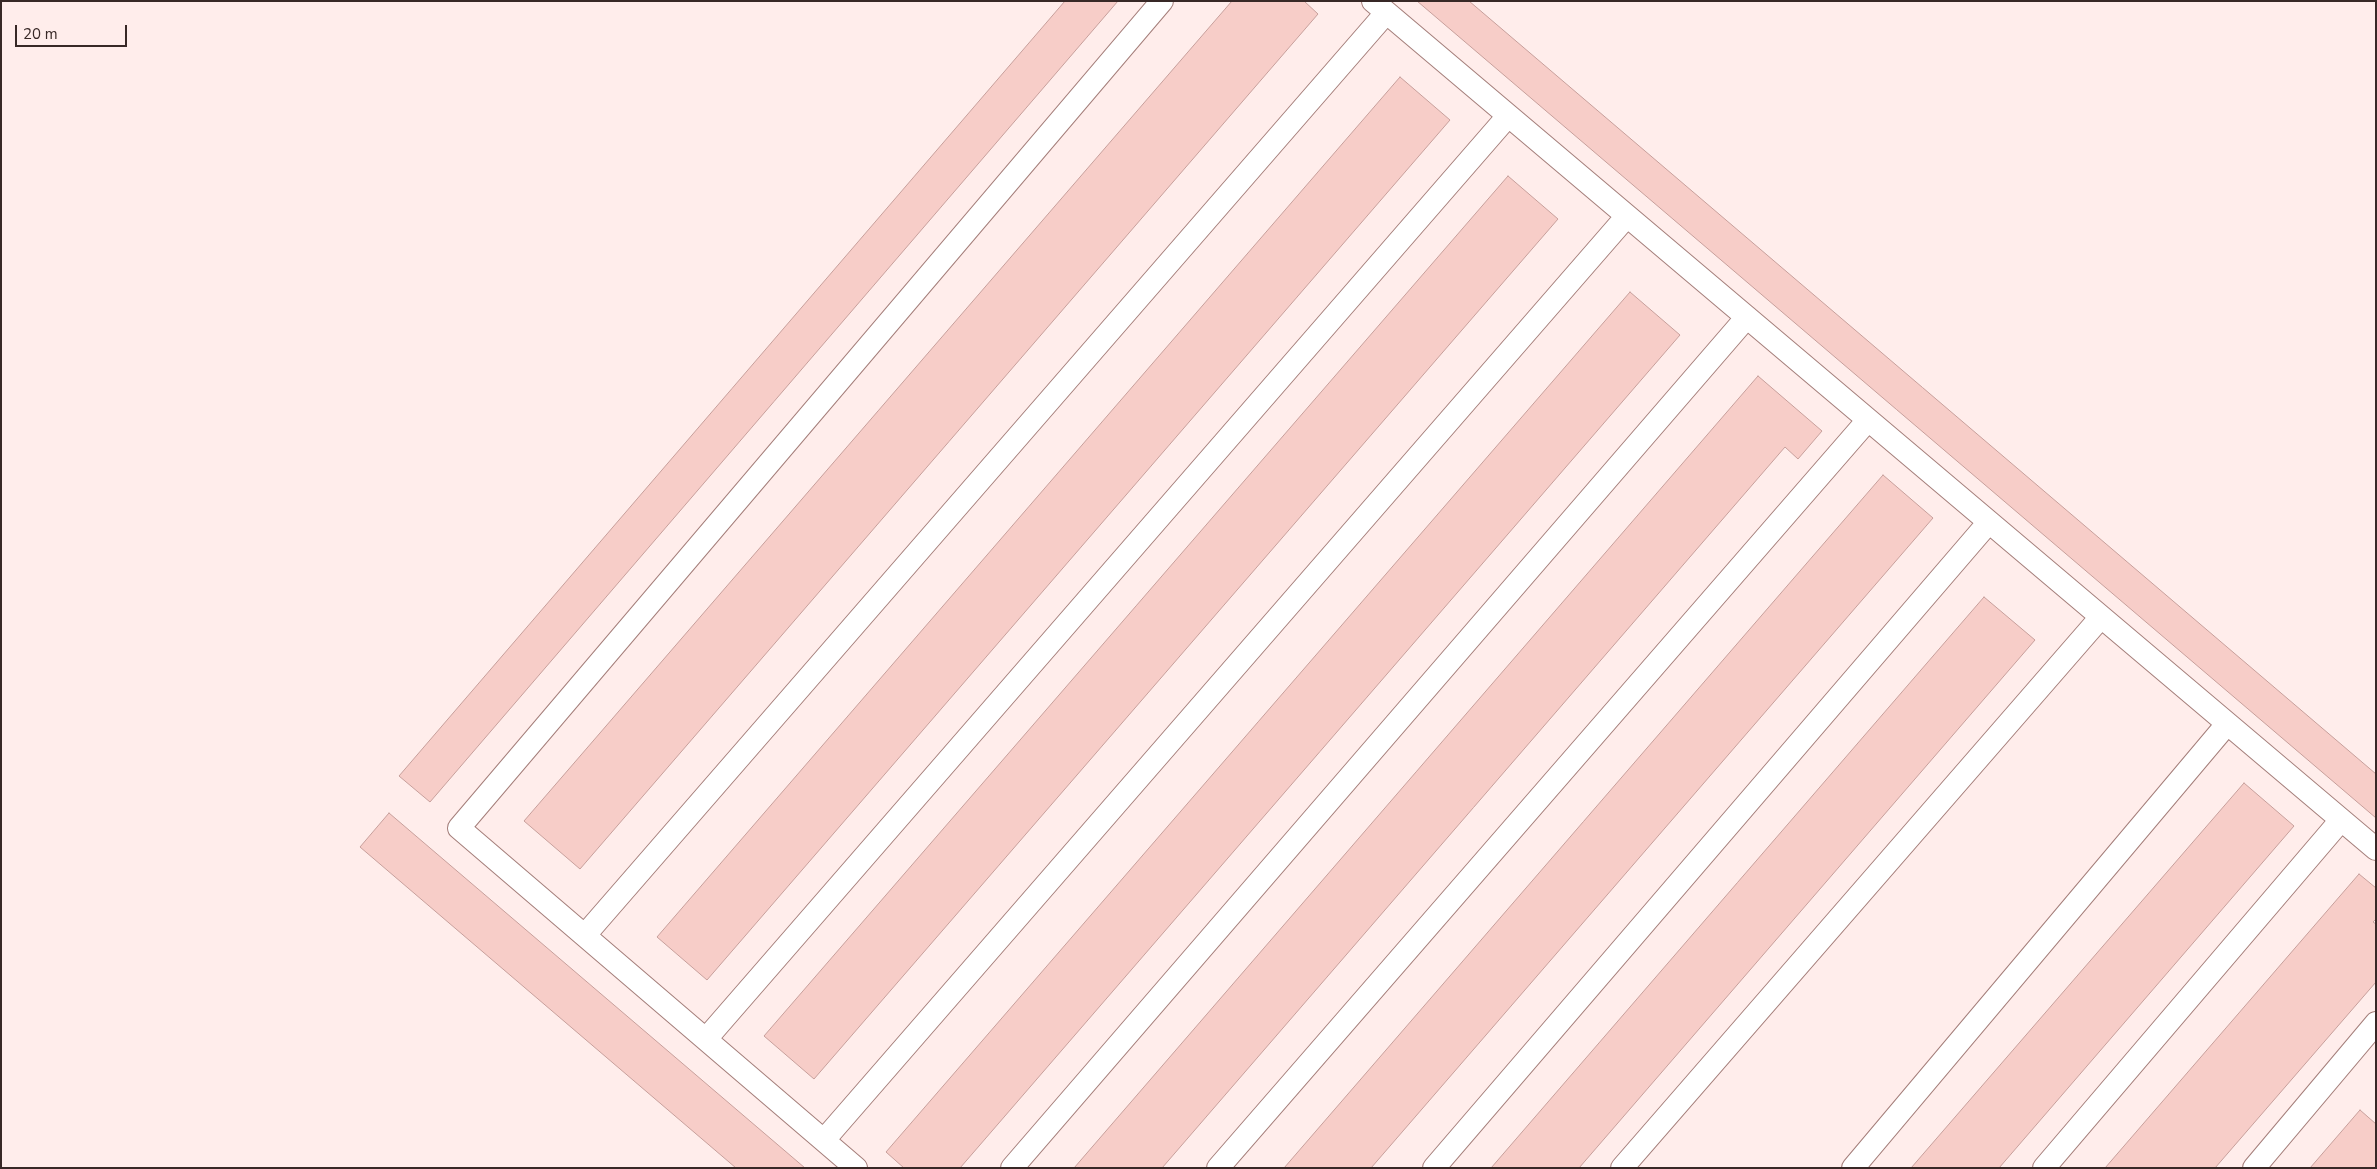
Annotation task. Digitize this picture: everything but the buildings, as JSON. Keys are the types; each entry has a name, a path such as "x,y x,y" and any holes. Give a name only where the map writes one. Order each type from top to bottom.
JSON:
{"lane":[{"path":"856,1168 459,828 1162,1"},
{"path":"584,935 1380,7 2376,849"},
{"path":"706,1039 1508,116"},
{"path":"824,1140 1627,216"},
{"path":"1012,1168 1747,317"},
{"path":"1218,1168 1868,420"},
{"path":"1434,1168 1989,522"},
{"path":"1622,1168 2101,617"},
{"path":"1853,1168 2227,724"},
{"path":"2044,1168 2341,820"},
{"path":"2254,1168 2376,1023"}]}
